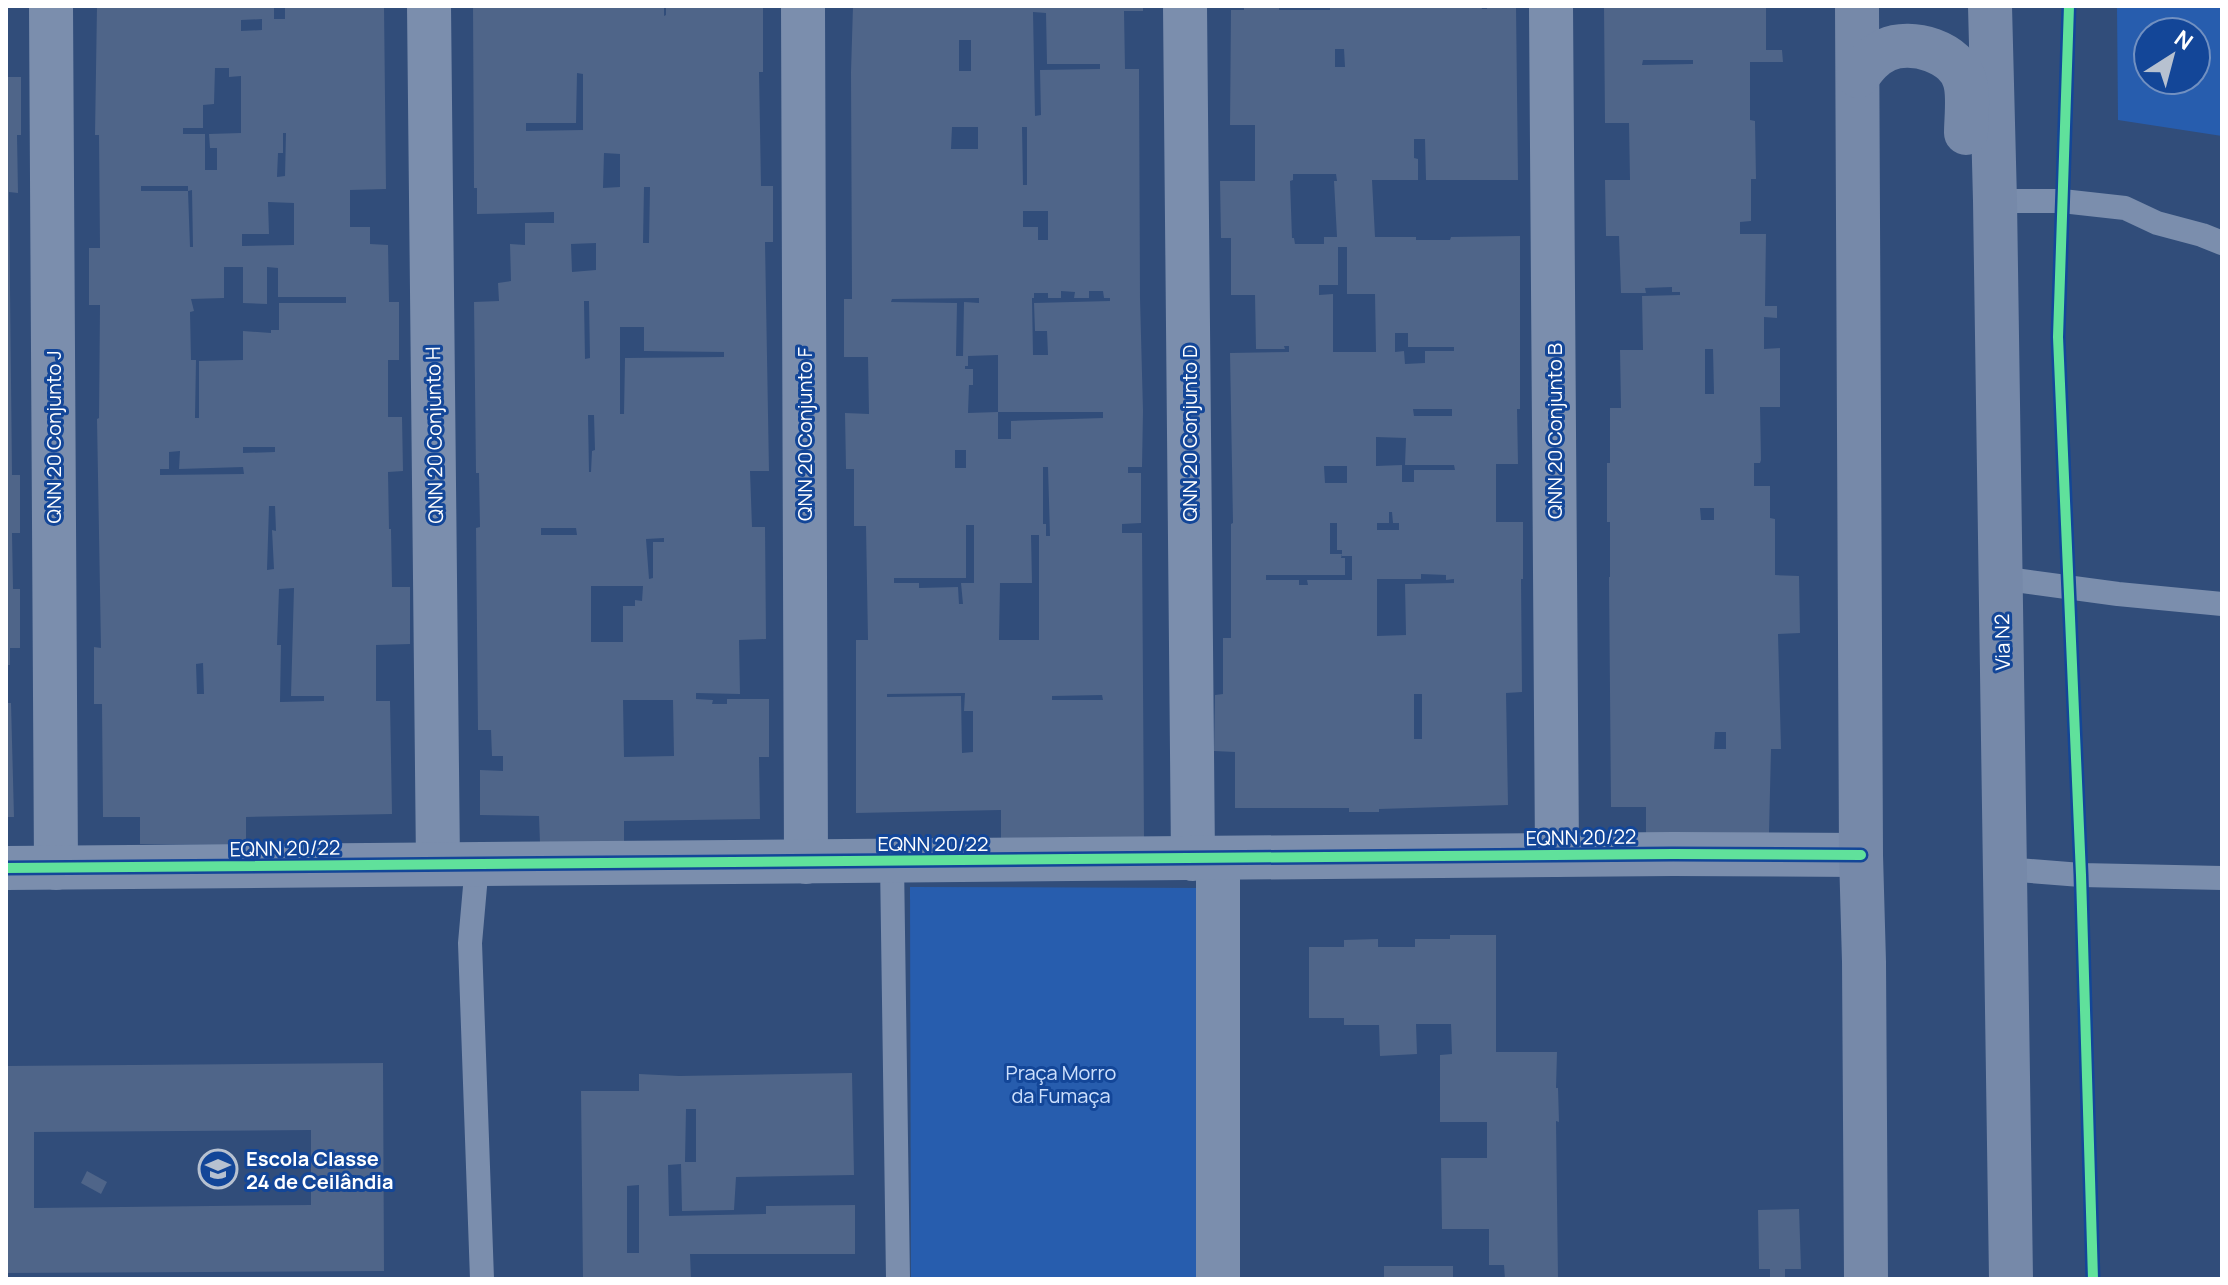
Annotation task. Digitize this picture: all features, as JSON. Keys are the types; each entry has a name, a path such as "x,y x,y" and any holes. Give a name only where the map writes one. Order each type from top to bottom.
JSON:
{"main road":[{"path":"1857,6 1866,1279"},
{"name":"Via N2","path":"1990,6 2011,1279"},
{"path":"1858,76 1871,60 1888,49 1908,45 1928,48 1944,55 1956,66 1965,81 1968,459 1999,529"}],"street":[{"name":"QNN 20 Conjunto J","path":"51,6 56,868"},
{"name":"QNN 20 Conjunto H","path":"429,6 458,864"},
{"name":"QNN 20 Conjunto F","path":"803,6 806,862"},
{"name":"QNN 20 Conjunto D","path":"1185,6 1218,1279"},
{"name":"QNN 20 Conjunto B","path":"1551,6 1557,855"},
{"name":"EQNN 20/22","path":"6,868 1861,855"}],"lane":[{"path":"1995,201 2062,201 2125,208 2157,223 2222,243"},
{"path":"2000,578 2222,604"},
{"path":"892,862 898,1279"},
{"path":"458,864 470,943 482,1279"},
{"path":"2005,869 2081,875 2222,878"}],"green space":[{"path":"2117,6 2222,6 2222,136 2118,120"},
{"name":"Praça Morro da Fumaça","path":"910,887 1210,888 1211,1279 911,1279"}],"building":[{"path":"97,6 274,6 274,19 285,19 285,6 384,6 386,189 350,190 350,227 370,227 370,244 388,245 389,302 399,302 399,360 388,360 388,417 402,417 403,471 388,472 389,529 392,587 410,587 410,644 376,645 376,701 390,701 392,814 246,817 246,845 140,844 140,817 103,817 102,704 94,704 94,647 101,648 97,419 100,305 89,305 89,248 100,248 99,135 95,135","holes":["262,19 262,30 241,31 241,20","215,68 229,68 229,77 241,76 241,133 209,134 210,148 217,148 217,170 205,170 205,134 183,134 183,128 203,128 203,105 214,104","283,133 286,133 285,176 277,177 278,153 283,153","141,186 188,186 188,191 141,191","192,190 193,247 190,247 188,191","268,202 294,203 294,245 242,246 242,234 269,234","224,267 243,267 243,303 267,304 267,267 278,268 278,297 346,297 346,303 279,303 279,330 271,330 271,333 243,331 243,360 199,361 199,418 195,418 196,360 191,360 190,312 194,311 191,299 224,298","243,447 275,447 275,452 243,453","180,451 179,469 243,467 244,474 160,475 160,469 169,469 169,452","269,506 275,506 276,531 272,530 274,569 267,570","294,588 291,696 324,696 324,701 280,702 281,645 277,645 279,589","203,663 204,694 197,694 196,664"]},
{"path":"473,6 664,6 664,16 666,6 763,6 763,72 759,72 761,186 773,186 773,242 765,242 769,471 750,471 752,527 765,527 766,639 739,640 740,694 696,693 696,699 713,700 712,704 727,704 727,699 769,699 769,757 759,757 760,819 624,821 624,842 540,843 539,816 480,815 480,770 503,771 503,756 492,756 491,730 478,730 476,528 480,527 479,473 476,473 474,302 499,301 498,283 511,281 510,244 525,245 525,223 554,223 554,212 477,214 477,188 474,188","holes":["577,73 583,74 583,130 526,131 526,123 576,123","604,153 620,154 620,187 603,188","644,187 650,187 649,243 643,243","596,243 596,270 572,272 571,244","584,301 589,301 590,358 585,359","620,327 644,327 644,351 724,352 724,357 625,358 624,414 620,414","588,415 594,415 595,450 592,451 589,472","541,528 576,528 577,535 541,535","664,538 664,542 653,542 653,578 649,579 646,539","591,586 643,586 642,601 635,600 635,606 623,606 623,642 591,642","623,700 673,700 674,756 624,757"]},
{"path":"853,6 1143,6 1143,11 1124,11 1125,69 1139,69 1143,411 1142,467 1128,467 1128,473 1141,473 1141,523 1122,524 1122,533 1142,533 1144,837 1001,838 1001,810 856,813 856,640 868,640 866,526 854,526 854,469 846,469 845,413 869,414 868,357 844,357 844,299 852,299","holes":["1033,12 1046,13 1047,64 1100,64 1100,69 1040,70 1041,115 1035,116","959,40 971,40 971,71 959,71","952,127 978,127 978,149 951,149","1022,127 1027,127 1027,185 1023,185","1023,211 1048,211 1048,240 1038,240 1038,227 1023,227","1061,291 1075,292 1074,298 1089,298 1089,291 1103,291 1104,298 1110,298 1110,301 1034,303 1035,331 1047,331 1048,355 1033,355 1032,298 1034,293 1048,293 1048,298 1061,298","979,298 979,303 964,302 963,356 956,356 957,303 891,302 892,299","998,355 998,412 968,413 969,385 973,385 973,369 965,369 968,356","998,412 1103,412 1103,418 1011,421 1011,439 998,439","955,450 966,450 966,468 955,468","1043,467 1048,467 1050,536 1046,536 1046,524 1043,524","966,525 974,525 974,583 961,583 963,604 959,604 958,587 919,588 919,583 894,583 894,578 966,578","1031,535 1039,535 1039,640 999,640 1000,583 1032,583","965,693 964,711 973,711 973,752 962,753 961,696 887,697 887,694","1102,695 1103,700 1052,700 1052,696"]},
{"path":"1244,6 1330,10 1330,6 1481,6 1487,9 1487,6 1516,6 1518,180 1426,180 1425,139 1414,139 1418,180 1372,180 1375,237 1450,240 1451,237 1520,236 1518,464 1496,464 1496,522 1523,522 1522,692 1506,693 1508,805 1379,809 1379,812 1349,812 1349,808 1235,808 1235,752 1214,751 1215,695 1223,694 1223,638 1231,638 1233,523 1230,353 1289,352 1289,346 1284,346 1285,349 1256,349 1255,295 1231,295 1231,238 1221,238 1220,181 1255,181 1255,125 1230,125 1231,10 1244,10","holes":["1335,49 1344,49 1345,67 1335,67","1293,174 1336,174 1337,237 1324,237 1324,244 1295,244 1292,238 1290,181","1338,247 1347,247 1347,294 1375,294 1376,352 1333,352 1333,294 1319,295 1319,285 1338,285","1395,333 1408,333 1408,347 1454,347 1454,351 1425,351 1425,363 1405,364 1404,351 1395,352","1413,409 1452,409 1452,416 1414,416","1376,437 1406,438 1405,465 1454,465 1455,470 1414,470 1414,482 1402,482 1402,465 1376,466","1324,466 1347,466 1347,483 1325,483","1389,512 1392,512 1393,523 1399,523 1399,530 1377,530 1377,523 1389,523","1330,523 1337,523 1337,550 1342,550 1342,554 1330,554","1342,556 1352,556 1352,580 1307,580 1308,585 1299,585 1299,580 1266,580 1266,575 1345,575 1345,558","1421,574 1446,575 1446,580 1454,579 1454,583 1405,584 1406,635 1377,636 1377,579 1421,579","1414,694 1422,694 1422,739 1414,739"]},
{"path":"1604,6 1766,6 1766,50 1782,50 1783,62 1750,62 1750,120 1755,121 1756,179 1751,179 1751,221 1740,222 1740,234 1766,234 1765,306 1777,306 1777,318 1764,317 1764,349 1780,348 1780,407 1760,407 1761,460 1754,463 1754,486 1770,486 1770,518 1775,519 1775,575 1799,576 1800,633 1778,634 1781,749 1771,749 1769,833 1646,836 1646,807 1611,807 1610,522 1607,522 1610,408 1621,408 1620,350 1643,350 1642,296 1680,295 1680,292 1672,292 1672,287 1645,288 1646,293 1621,293 1619,236 1606,236 1605,180 1630,180 1629,123 1605,123","holes":["1643,60 1693,60 1693,64 1642,65","1705,349 1713,349 1714,394 1705,394","1700,508 1714,508 1714,520 1701,520","1715,732 1726,732 1726,749 1714,749"]},
{"path":"6,77 21,77 21,135 17,135 18,193 9,192 12,475 20,475 20,533 12,533 13,589 20,589 20,648 10,648 10,665 6,665"},
{"path":"6,703 11,703 14,817 6,817"},
{"path":"1450,935 1496,935 1496,1052 1557,1052 1558,1279 1505,1279 1504,1265 1489,1265 1489,1229 1442,1229 1441,1158 1487,1158 1487,1122 1440,1122 1440,1055 1452,1054 1451,1024 1416,1024 1417,1054 1380,1056 1379,1025 1344,1025 1344,1018 1309,1018 1309,947 1344,947 1344,940 1378,939 1378,947 1415,947 1415,939 1450,939"},
{"name":"Escola Classe 24 de Ceilândia","path":"383,1063 384,1271 6,1273 6,1066","holes":["311,1130 311,1205 34,1208 34,1132"]},
{"path":"852,1073 854,1175 736,1177 734,1210 682,1211 681,1164 668,1165 669,1216 766,1214 766,1206 855,1205 855,1254 690,1254 691,1279 583,1279 581,1091 639,1091 639,1074","holes":["686,1109 696,1109 696,1162 685,1162","639,1185 639,1253 627,1253 627,1186"]},
{"path":"87,1171 107,1182 101,1194 81,1183"},
{"path":"1799,1209 1801,1269 1785,1269 1785,1277 1770,1277 1770,1269 1759,1269 1758,1210"},
{"path":"1384,1266 1453,1266 1453,1279 1384,1279"}],"cycle path":[{"path":"2069,6 2058,337 2081,875 2093,1279"},
{"path":"6,868 1861,855"}],"place":[{"name":"Escola Classe 24 de Ceilândia","path":"218,1169"}]}
